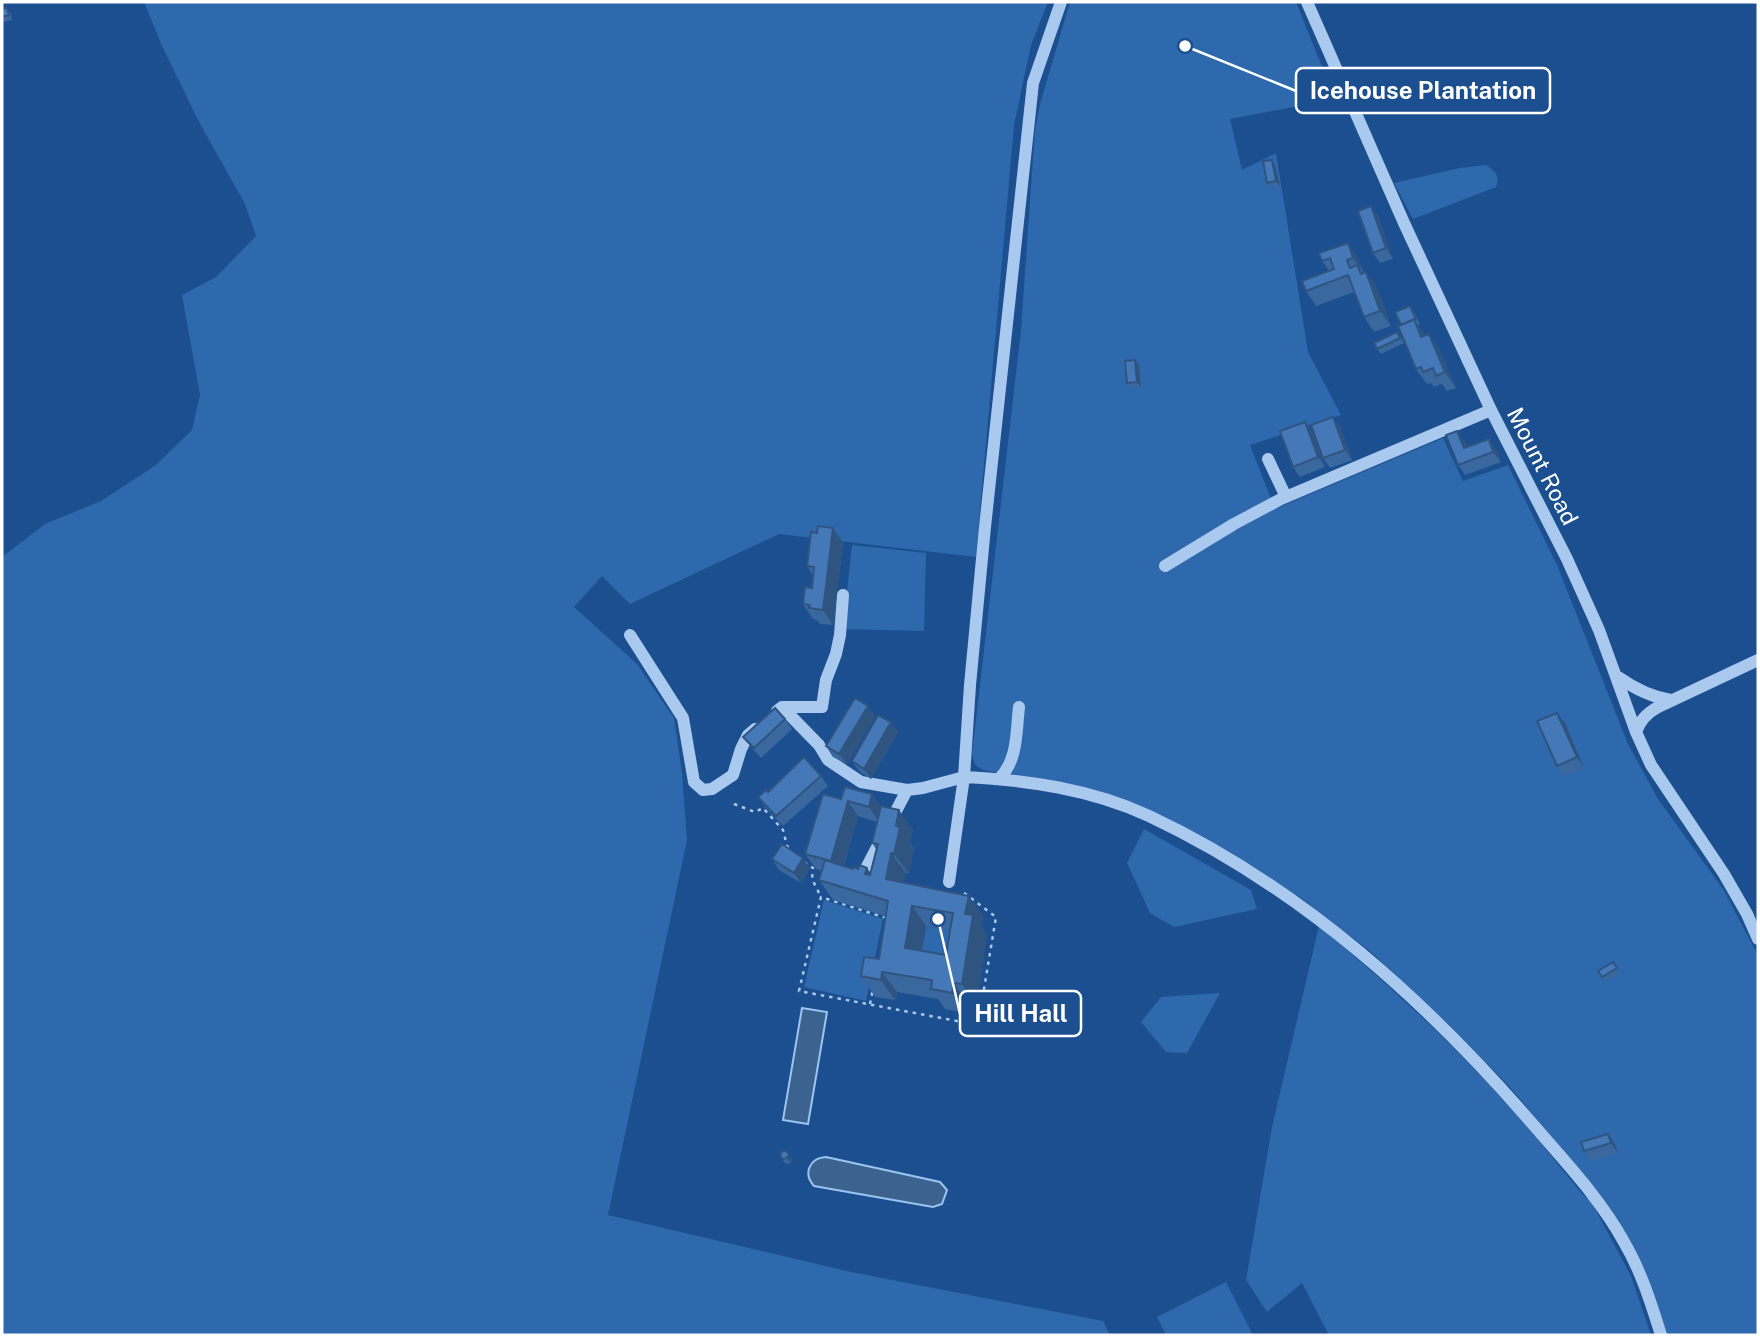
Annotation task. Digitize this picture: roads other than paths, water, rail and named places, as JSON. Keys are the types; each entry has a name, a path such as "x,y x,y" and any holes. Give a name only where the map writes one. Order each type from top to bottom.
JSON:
{"street":[{"path":"949,882 964,778 985,527 1033,83 1060,2"},
{"name":"Mount Road","path":"1307,2 1404,223 1492,410 1567,559 1599,630 1636,732 1651,765 1724,874 1758,939"},
{"path":"1166,566 1286,496 1492,410"},
{"path":"1268,459 1286,496"},
{"path":"630,635 683,718 694,782 703,790 712,789 733,775 740,749 748,736 782,707 822,707 826,680 840,635 843,595"},
{"path":"1636,732 1639,723 1649,712 1758,660"},
{"path":"1618,677 1638,690 1673,700"},
{"path":"782,707 819,745 828,760 861,782 907,790 964,778 999,779 1060,788 1105,799 1148,816 1240,865 1297,903 1368,958 1442,1027 1503,1090 1591,1192 1624,1241 1648,1294 1661,1335"},
{"path":"999,779 1013,759 1020,707"},
{"path":"847,773 854,761"},
{"path":"863,874 907,790"}],"place":[{"name":"Icehouse Plantation","path":"1185,46"},
{"name":"Hill Hall","path":"938,919"}]}
